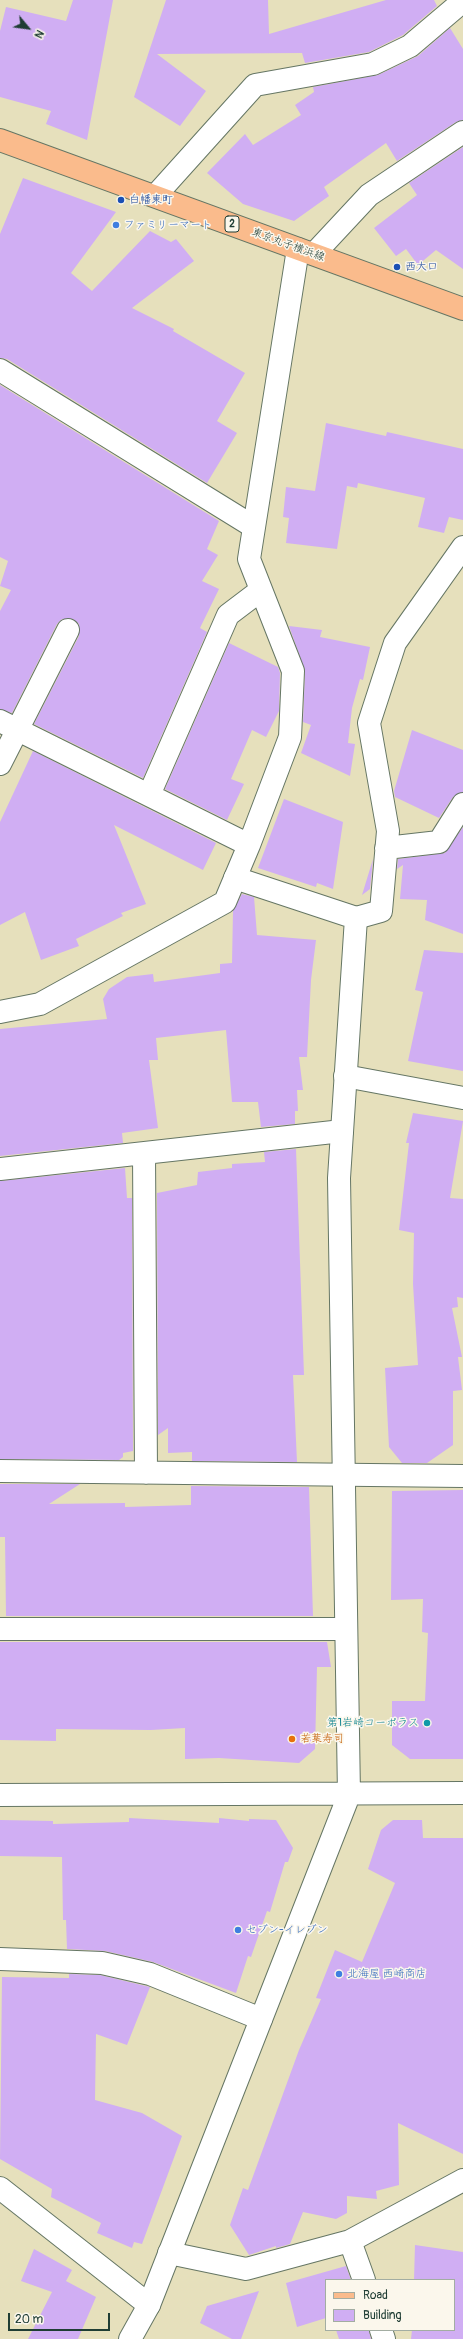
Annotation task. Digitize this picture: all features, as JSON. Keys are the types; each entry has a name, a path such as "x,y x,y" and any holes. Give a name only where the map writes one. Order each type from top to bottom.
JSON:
{"main road":[{"name":"東京丸子横浜線","path":"0,140 156,195 463,308"}],"street":[{"path":"156,195 255,85 373,64 410,46 463,1"},
{"path":"0,1012 40,1004 225,902 249,845 290,737 293,671 248,559 306,251 369,195 463,132"},
{"path":"0,370 254,527"},
{"path":"235,878 356,918 381,911 388,831 369,723 396,643 455,575 463,547"},
{"path":"149,795 228,615 261,590"},
{"path":"0,764 9,726 68,630"},
{"path":"9,726 249,845"},
{"path":"386,848 439,842 463,804"},
{"path":"130,2339 149,2304 349,1795 339,1178 356,918"},
{"path":"345,1076 463,1098"},
{"path":"0,1169 342,1131"},
{"path":"144,1153 146,1473"},
{"path":"0,1471 344,1476 463,1476"},
{"path":"0,1629 346,1629"},
{"path":"0,1794 349,1795 463,1793"},
{"path":"0,1959 102,1963 150,1974 261,2019"},
{"path":"169,2253 246,2269 350,2241 463,2180"},
{"path":"0,2188 149,2304"},
{"path":"350,2241 364,2279"}],"building":[{"path":"73,0 113,0 87,140 46,124 51,111 0,97 0,31 6,7 66,21"},
{"path":"166,0 268,0 269,34 386,0 434,0 437,6 403,35 369,52 305,63 302,53 157,54 206,91 180,126 134,97"},
{"path":"450,28 463,49 463,120 456,122 397,161 386,143 324,187 329,196 294,221 243,204 207,173 245,134 253,145 301,115 295,105 314,92 313,87 378,75 418,56"},
{"path":"463,147 463,269 436,250 418,265 406,249 396,256 374,228 417,195 409,183"},
{"path":"23,178 116,212 71,273 92,291 150,231 171,242 176,239 194,261 132,308 174,329 173,331 245,373 217,421 237,433 207,483 7,359 0,358 0,234"},
{"path":"0,385 219,521 207,549 218,555 202,581 219,589 200,628 207,632 143,778 34,724 79,636 79,624 73,619 62,619 57,624 12,713 0,709 0,611 11,590 0,586 8,561 0,557"},
{"path":"326,423 386,436 387,432 463,449 463,520 449,517 444,533 418,527 425,498 358,483 357,488 347,486 337,549 286,543 289,518 283,517 286,487 315,491"},
{"path":"289,626 322,630 320,637 370,647 363,680 360,679 352,708 348,743 355,744 350,776 301,753 311,725 303,722 305,671"},
{"path":"229,643 278,667 280,673 279,711 266,737 252,730 231,779 244,784 227,820 165,789"},
{"path":"412,730 463,750 463,792 453,797 439,818 395,797 394,791"},
{"path":"33,751 216,843 203,870 114,825 146,904 121,913 123,916 76,939 79,946 41,960 25,912 0,925 0,822"},
{"path":"284,799 343,822 333,889 317,883 316,887 258,868"},
{"path":"463,827 463,934 425,920 427,900 400,899 403,865 397,869 398,859 445,853"},
{"path":"373,859 370,889 362,895"},
{"path":"242,894 254,897 257,935 316,940 311,980 307,1057 299,1057 303,1090 297,1090 298,1111 295,1111 295,1124 261,1127 258,1102 232,1102 226,1030 156,1038 158,1060 149,1060 158,1128 122,1133 123,1143 0,1156 0,1029 107,1019 103,999 109,989 127,977 153,974 154,982 220,973 220,964 232,963 233,911"},
{"path":"424,950 463,953 463,1071 408,1061 423,992 415,990"},
{"path":"413,1113 463,1121 450,1198 463,1199 463,1298 457,1297 458,1307 452,1308 462,1357 458,1357 462,1390 453,1391 453,1445 427,1463 402,1463 389,1447 385,1368 418,1365 413,1284 414,1233 399,1230 409,1143 406,1143"},
{"path":"296,1149 304,1375 293,1375 297,1462 192,1461 192,1452 168,1453 168,1428 158,1435 157,1193 197,1185 198,1172 232,1168 232,1164 265,1162 264,1152"},
{"path":"125,1168 127,1198 132,1198 133,1451 123,1453 123,1457 119,1460 0,1459 0,1181"},
{"path":"0,1484 80,1484 49,1504 125,1503 125,1507 191,1505 191,1486 309,1487 313,1616 6,1616 5,1537 0,1537"},
{"path":"463,1490 463,1759 410,1759 392,1745 392,1701 425,1701 428,1633 422,1632 423,1599 391,1600 392,1491"},
{"path":"0,1642 327,1642 331,1667 317,1667 315,1749 299,1763 219,1758 185,1759 185,1728 151,1730 56,1729 56,1741 0,1740"},
{"path":"129,1818 219,1823 219,1818 249,1821 249,1819 276,1820 293,1848 288,1862 285,1862 270,1912 267,1911 251,1957 248,1956 236,1993 153,1962 105,1951 67,1949 66,1920 63,1920 62,1857 0,1856 0,1820 53,1821 53,1824 129,1822"},
{"path":"393,1820 422,1820 423,1838 463,1838 463,2154 398,2123 399,2185 376,2191 377,2199 347,2196 347,2213 336,2219 303,2212 290,2244 276,2248 276,2246 249,2255 230,2225 243,2188 248,2190 299,2050 321,1999 316,1998 335,1950 362,1962 395,1883 368,1869 381,1830"},
{"path":"69,1974 100,1975 150,1987 127,2045 96,2034 95,2100 142,2113 182,2136 142,2244 134,2242 132,2248 97,2233 101,2223 51,2197 52,2189 0,2159 2,1977 69,1978"},
{"path":"415,2245 463,2252 463,2339 411,2339 412,2331 455,2331 455,2279 414,2279"},
{"path":"34,2249 72,2270 66,2281 96,2297 78,2339 28,2339 52,2292 21,2281"},
{"path":"346,2266 351,2279 325,2279 325,2318 297,2327 286,2283"},
{"path":"259,2291 241,2339 232,2339 200,2323 207,2306"},
{"path":"336,2331 369,2331 371,2339 339,2339"}],"place":[{"name":"白幡東町","path":"121,200"},
{"name":"ファミリーマート","path":"116,225"},
{"name":"西大口","path":"397,267"},
{"name":"第1岩崎コーポラス","path":"427,1723"},
{"name":"若葉寿司","path":"292,1739"},
{"name":"セブン-イレブン","path":"238,1930"},
{"name":"北海屋 西崎商店","path":"339,1974"}]}
